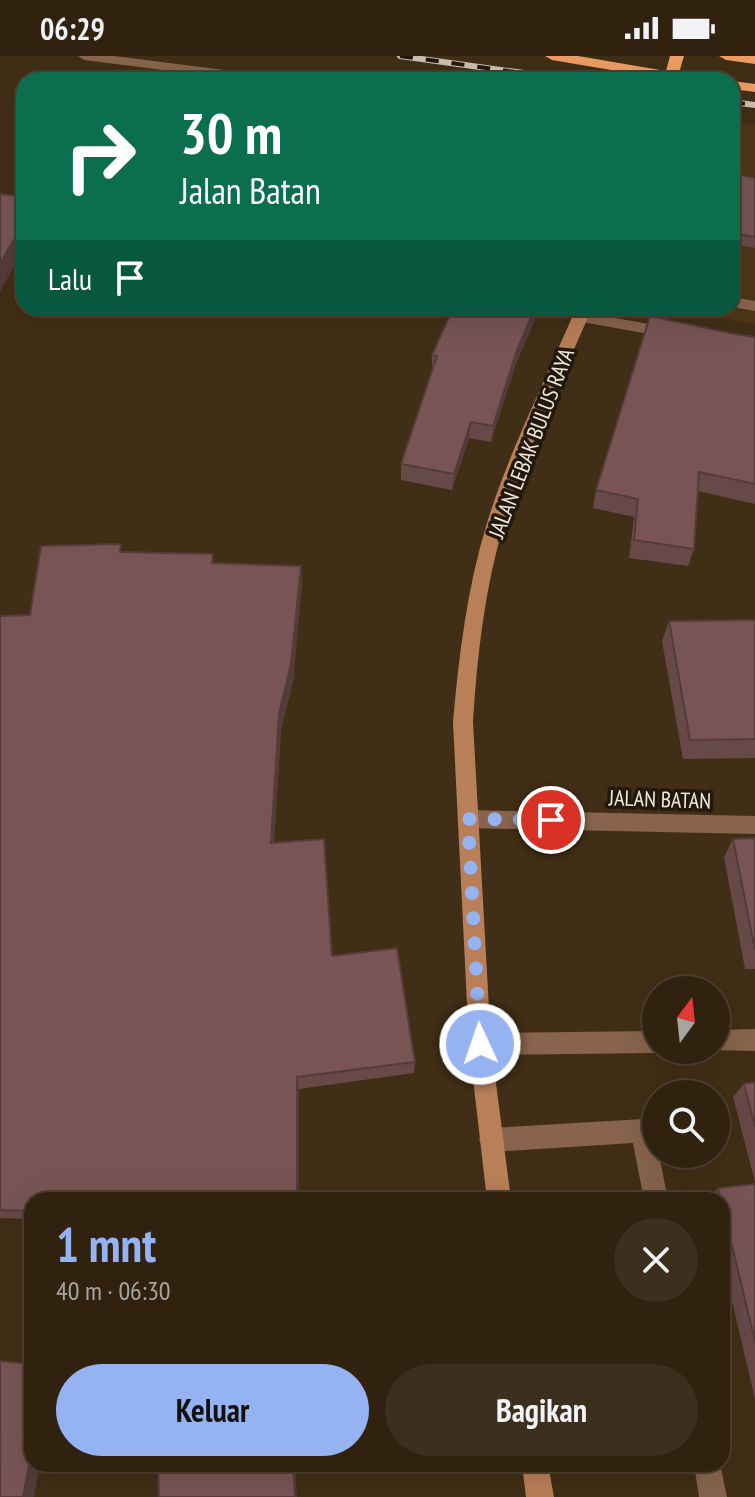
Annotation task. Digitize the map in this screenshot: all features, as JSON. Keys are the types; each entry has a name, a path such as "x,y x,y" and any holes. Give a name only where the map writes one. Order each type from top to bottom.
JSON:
{"highway":[{"path":"552,56 644,72"},
{"path":"726,56 755,60"}],"main road":[{"name":"JALAN LEBAK BULUS RAYA","path":"498,1192 480,1044 463,722 477,599 496,522 526,443 582,316"},
{"path":"536,1472 540,1497"}],"street":[{"path":"84,56 209,72"},
{"path":"597,316 695,337"},
{"name":"JALAN BATAN","path":"468,819 755,825"},
{"path":"730,1041 755,1040"},
{"path":"480,1044 642,1042"},
{"path":"491,1140 643,1131 654,1192"},
{"path":"708,1472 713,1497"}],"shaded area":[{"path":"755,124 755,324 705,316 740,316 740,125"}],"building":[{"path":"741,175 755,178 755,237 740,234"},
{"path":"0,194 16,196 16,236 0,264"},
{"path":"449,316 532,316 517,350 493,426 471,422 454,474 401,464 437,356 432,355"},
{"path":"650,316 755,337 755,484 699,472 694,549 634,540 638,499 596,490"},
{"path":"121,544 120,552 213,554 212,563 301,566 291,664 279,714 271,843 324,839 332,956 397,948 415,1062 297,1077 297,1192 24,1192 24,1211 0,1210 0,616 30,615 41,546"},
{"path":"755,620 755,739 690,740 669,621"},
{"path":"755,838 755,950 733,839"},
{"path":"755,1082 755,1127 744,1084"},
{"path":"755,1184 755,1341 730,1238 730,1192 719,1192 718,1188"},
{"path":"0,1361 24,1363 24,1472 28,1472 23,1497 0,1497"},
{"path":"158,1472 293,1472 295,1497 159,1497"}],"railway":[{"path":"400,56 516,72"},
{"path":"740,103 755,105"}],"route":[{"path":"480,1044 468,819 551,820"}]}
